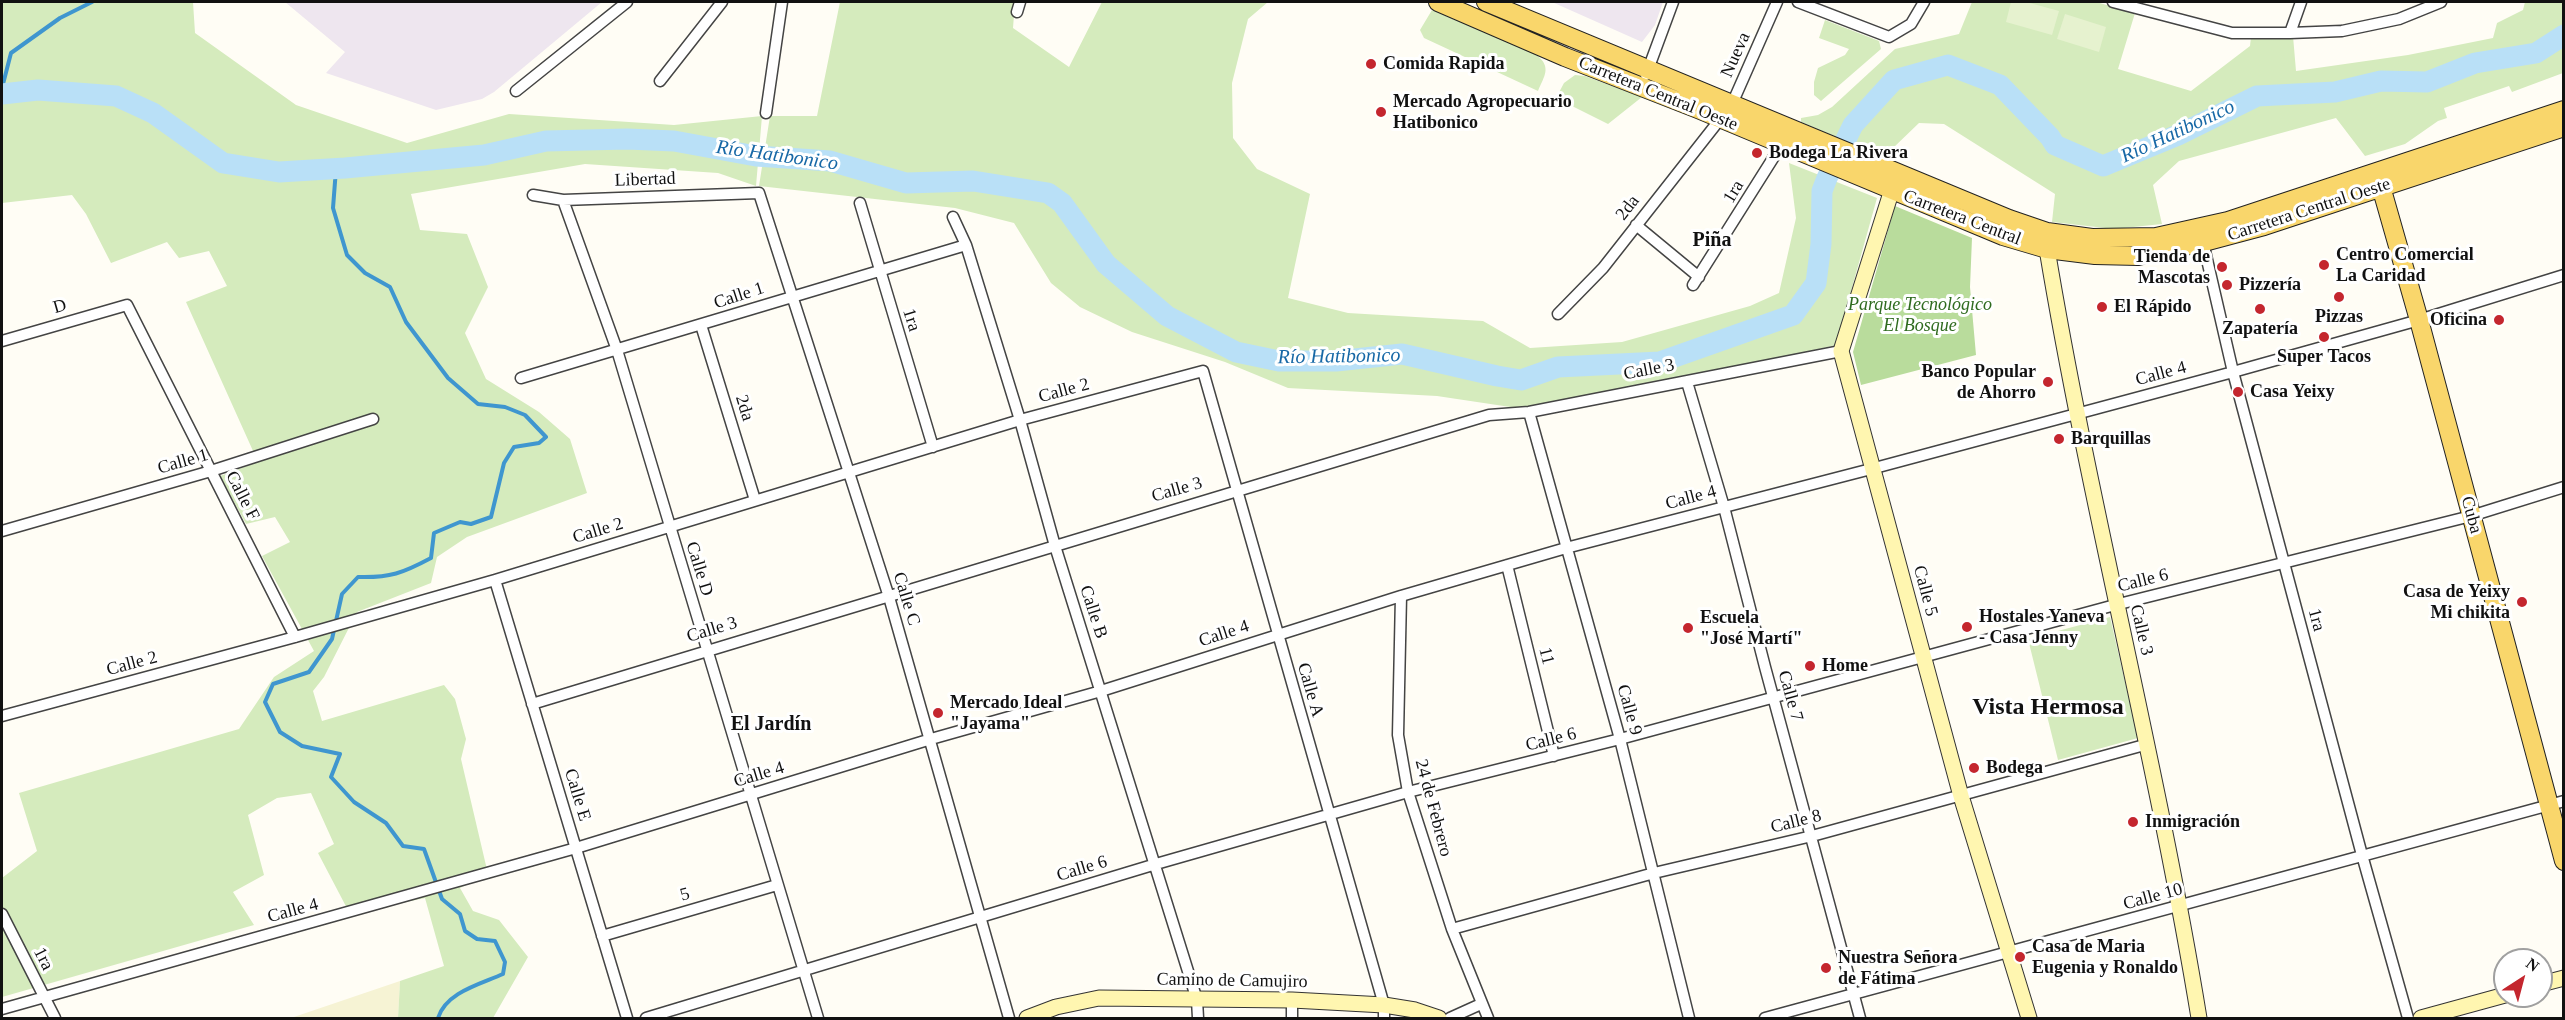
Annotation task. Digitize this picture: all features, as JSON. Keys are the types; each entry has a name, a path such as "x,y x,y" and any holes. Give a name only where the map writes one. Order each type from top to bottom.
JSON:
{"main road":[{"name":"Carretera Central Oeste","path":"1438,2 1565,57 1645,78"},
{"name":"Carretera Central Oeste","path":"1486,2 1645,78 1726,111 1796,130 1888,179"},
{"path":"2379,179 2430,154 2564,110"},
{"name":"Carretera Central Oeste","path":"1726,111 1786,146 2047,232 2092,238 2202,235 2264,226 2364,193 2379,179"},
{"name":"Carretera Central Oeste","path":"2047,249 2095,255 2138,256 2202,235 2228,221 2564,126"},
{"path":"1841,351 1888,179"},
{"name":"Carretera Central","path":"1888,179 2002,236 2047,249"},
{"name":"Cuba","path":"2379,179 2419,320 2507,655 2557,803 2564,861"},
{"path":"2364,193 2376,197 2388,208"},
{"name":"Calle 3","path":"2047,249 2076,413 2115,605 2148,744 2181,907 2199,1018"},
{"name":"Calle 5","path":"1841,351 1961,796 2029,1018"},
{"name":"Camino de Camujiro","path":"1027,1018 1056,1007 1099,998 1292,1000 1384,1012 1415,1010 1439,1018"},
{"path":"2430,1017 2493,999"}],"street":[{"path":"516,91 627,2"},
{"path":"660,81 722,2"},
{"path":"766,113 782,2"},
{"path":"1645,78 1673,2"},
{"name":"Nueva","path":"1726,111 1777,2"},
{"path":"1798,2 1889,37 1911,24 1924,2"},
{"path":"2113,2 2232,33 2342,31 2399,19 2441,2"},
{"path":"2290,33 2301,2"},
{"name":"2da","path":"1558,314 1603,268 1726,111"},
{"name":"1ra","path":"1636,225 1696,281 1786,146"},
{"name":"Libertad","path":"533,195 563,200 759,193"},
{"name":"Calle C","path":"759,193 889,597 1009,1018"},
{"name":"Calle D","path":"563,200 616,350 751,794 802,972 818,1018"},
{"name":"1ra","path":"860,203 933,447"},
{"name":"Calle B","path":"953,217 966,245 1020,420 1055,546 1156,864 1197,1000 1198,1018"},
{"name":"1ra","path":"2202,235 2233,372 2408,1018"},
{"name":"Calle 1","path":"521,378 966,245"},
{"name":"Calle 4","path":"44,997 446,887 931,739 1101,691 1401,596 1566,548 2233,372 2419,320 2564,275"},
{"name":"D","path":"2,341 127,305"},
{"name":"Calle F","path":"127,305 295,637"},
{"name":"2da","path":"701,325 755,500"},
{"name":"Calle 3","path":"532,704 1489,415 1529,412 1841,351"},
{"name":"Calle 2","path":"2,716 495,580 1020,420 1203,370"},
{"name":"Calle A","path":"1203,370 1384,1012"},
{"name":"Calle 7","path":"1687,382 1724,507 1860,1018"},
{"name":"Calle 9","path":"1529,412 1620,739 1689,1018"},
{"name":"Calle 1","path":"2,531 211,471 373,419"},
{"name":"Calle 6","path":"646,1018 1156,864 1408,792 1620,739 2115,605 2471,516 2564,487"},
{"name":"11","path":"1507,565 1554,756"},
{"name":"Calle E","path":"495,580 627,1018"},
{"name":"24 de Febrero","path":"1401,596 1398,735 1408,792 1452,929 1488,1018"},
{"name":"Calle 8","path":"1452,929 1654,873 1812,836 2148,744"},
{"name":"Calle 10","path":"1765,1018 2008,951 2181,907 2362,855 2557,803"},
{"name":"5","path":"602,936 777,885"},
{"name":"1ra","path":"2,914 55,1018"},
{"path":"2,1010 44,997"},
{"path":"1292,1000 1292,1018"},
{"path":"1450,1018 1481,1004"}],"shaded area":[{"path":"285,2 602,2 494,92 482,99 436,110 326,73 345,52"},
{"path":"1552,2 1663,2 1655,25 1642,42"},
{"path":"400,981 398,1018 291,1018"}],"green space":[{"path":"2,2 193,2 195,33 296,105 407,143 509,114 674,125 762,116 756,186 718,173 585,164 411,194 420,230 467,234 488,287 465,333 486,379 539,412 570,439 587,493 467,537 437,557 431,583 357,612 324,677 313,691 322,721 444,685 455,699 466,739 461,759 488,874 460,888 473,911 499,920 528,957 493,1018 398,1018 400,981 444,966 425,898 350,914 318,853 334,844 311,793 277,798 248,815 264,875 233,892 254,925 2,997 2,878 37,851 19,793 239,729 274,677 314,651 262,556 290,542 275,517 246,524 220,476 258,462 186,302 227,286 209,251 179,258 167,242 111,263 86,214 72,195 2,203"},
{"path":"840,2 1015,2 1013,28 1069,67 1102,2 1268,2 1248,19 1232,83 1233,138 1257,169 1310,194 1288,298 1348,313 1483,321 1530,348 1622,342 1750,306 1779,293 1796,218 1789,163 1877,198 1836,345 1688,380 1517,408 1437,396 1288,388 1225,362 1132,332 1080,307 1051,283 1014,223 955,208 759,186 770,116 817,116"},
{"path":"1972,2 2096,2 2135,13 2118,69 2191,91 2250,46 2251,37 2293,36 2296,71 2408,55 2493,38 2497,23 2523,10 2525,2 2563,2 2563,73 2512,92 2509,86 2444,108 2447,118 2438,121 2405,144 2365,156 2336,118 2179,161 2153,185 2162,224 2114,229 2052,222 2055,194 1944,124 1919,123 1892,149 1890,160 1801,122 1801,118 1818,115 1832,107 1895,49 1959,34"},
{"path":"2011,2 2026,2 2059,11 2052,35 2006,22"},
{"path":"1432,10 1537,55 1545,68 1538,91 1424,38 1420,30"},
{"path":"2065,14 2106,27 2099,52 2057,39"},
{"path":"1825,20 1879,41 1881,49 1821,101 1814,95 1814,82 1818,68 1845,55 1849,49 1819,38"},
{"path":"1575,75 1585,76 1642,97 1608,124 1556,98 1564,83"},
{"name":"Parque Tecnológico El Bosque","path":"1895,206 1972,238 1970,287 1976,355 1861,385 1853,352"},
{"path":"2110,617 2138,738 2058,760 2028,639"}],"waterway":[{"path":"2,88 11,53 60,18 92,2"},
{"name":"Río Hatibonico","path":"2,94 38,90 116,96 153,113 223,163 279,172 484,155 546,141 627,139 674,141 756,156 830,161 906,183 973,181 1048,193 1062,203 1106,264 1167,316 1236,352 1279,361 1336,361 1402,354 1521,380 1558,367 1660,362 1793,315 1816,283 1821,244 1822,191 1827,178 1853,125 1894,80 1948,65 2000,85 2055,145 2103,166 2178,135 2257,96 2335,92 2381,81 2427,82 2475,63 2536,53 2564,35"},
{"path":"336,169 333,208 347,255 365,273 390,287 406,322 448,378 478,404 505,407 525,415 546,437 539,443 514,447 504,463 491,517 471,524 460,522 434,533 431,558 412,567 396,574 358,577 342,594 332,639 309,672 273,684 265,702 280,732 302,746 340,754 331,777 354,802 386,823 403,846 424,849 442,899 460,914 465,931 477,939 495,941 505,962 503,974 456,995 442,1009 438,1018"}],"place":[{"name":"Comida Rapida","path":"1371,64"},
{"name":"Mercado Agropecuario Hatibonico","path":"1381,112"},
{"name":"Bodega La Rivera","path":"1757,153"},
{"name":"Centro Comercial La Caridad","path":"2324,265"},
{"name":"Tienda de Mascotas","path":"2222,267"},
{"name":"Pizzería","path":"2227,285"},
{"name":"Pizzas","path":"2339,297"},
{"name":"El Rápido","path":"2102,307"},
{"name":"Zapatería","path":"2260,309"},
{"name":"Oficina","path":"2499,320"},
{"name":"Super Tacos","path":"2324,337"},
{"name":"Banco Popular de Ahorro","path":"2048,382"},
{"name":"Casa Yeixy","path":"2238,392"},
{"name":"Barquillas","path":"2059,439"},
{"name":"Casa de Yeixy Mi chikita","path":"2522,602"},
{"name":"Hostales Yaneva - Casa Jenny","path":"1967,627"},
{"name":"Escuela \"José Martí\"","path":"1688,628"},
{"name":"Home","path":"1810,666"},
{"name":"Mercado Ideal \"Jayama\"","path":"938,713"},
{"name":"Bodega","path":"1974,768"},
{"name":"Inmigración","path":"2133,822"},
{"name":"Casa de Maria Eugenia y Ronaldo","path":"2020,957"},
{"name":"Nuestra Señora de Fátima","path":"1826,968"}],"district":[{"name":"Piña","path":"1712,241"},
{"name":"Vista Hermosa","path":"2048,708"},
{"name":"El Jardín","path":"771,725"}]}
